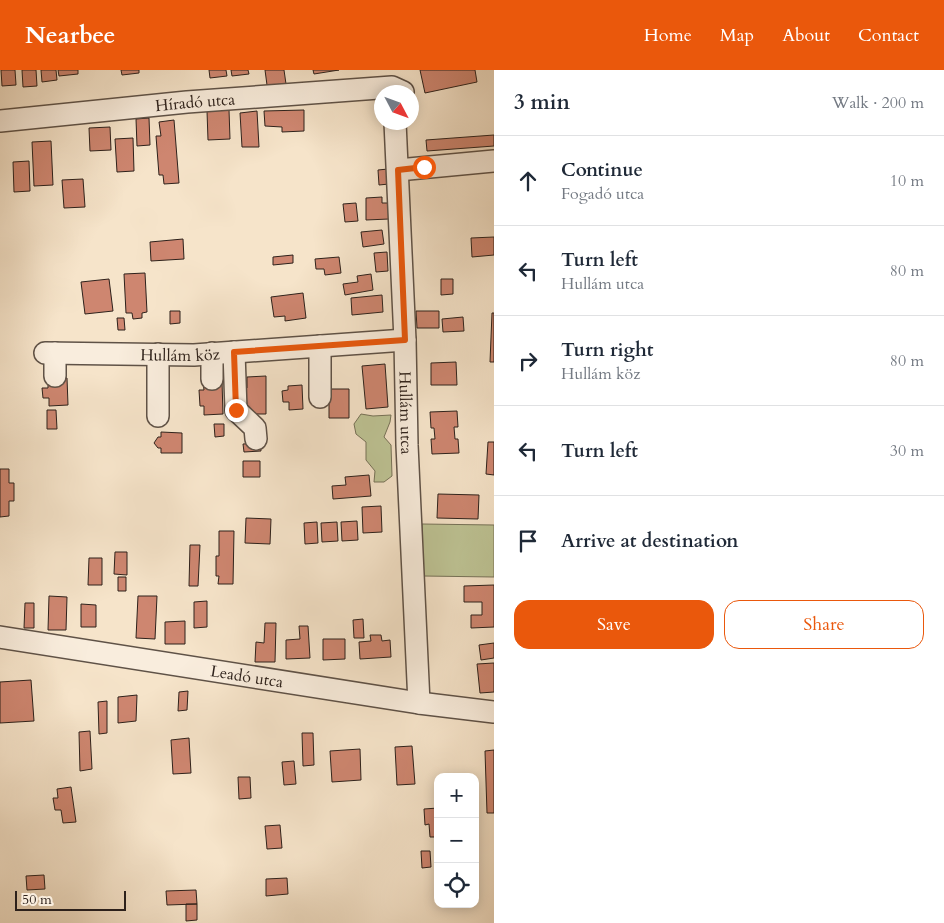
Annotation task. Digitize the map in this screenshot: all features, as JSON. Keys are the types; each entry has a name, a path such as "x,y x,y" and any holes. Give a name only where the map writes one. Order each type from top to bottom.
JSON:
{"street":[{"name":"Híradó utca","path":"0,121 187,102 374,90"},
{"name":"Hullám utca","path":"396,130 405,340 407,455 419,703"},
{"path":"398,170 494,161"},
{"name":"Hullám köz","path":"54,376 50,353 212,353 405,340"},
{"path":"320,346 320,397"},
{"path":"234,352 236,410 255,428 256,439"},
{"path":"212,353 212,379"},
{"path":"158,354 158,416"},
{"name":"Leadó utca","path":"0,637 419,703 494,712"}],"green space":[{"path":"361,414 373,416 391,415 384,437 391,445 392,476 384,482 374,482 375,471 366,460 366,442 356,434 354,424"},
{"path":"422,524 494,525 494,577 423,576"}],"building":[{"path":"1,70 15,70 16,85 2,86"},
{"path":"22,70 36,70 37,86 23,87"},
{"path":"41,70 56,70 57,80 42,82"},
{"path":"58,70 78,70 78,74 59,76"},
{"path":"121,70 139,70 139,73 122,75"},
{"path":"209,70 226,70 227,76 210,78"},
{"path":"231,70 248,70 249,74 232,76"},
{"path":"265,70 284,70 286,84 267,85"},
{"path":"313,70 339,70 314,74"},
{"path":"420,70 475,70 477,82 425,93"},
{"path":"229,110 230,139 208,140 207,111"},
{"path":"304,110 304,131 282,132 282,127 265,126 264,111"},
{"path":"257,111 259,147 242,147 240,113"},
{"path":"149,118 150,145 137,146 136,119"},
{"path":"174,120 179,183 164,184 163,175 159,175 156,136 161,136 159,122"},
{"path":"110,127 111,150 90,151 89,128"},
{"path":"494,135 494,146 427,151 426,140"},
{"path":"133,138 134,171 117,172 115,139"},
{"path":"51,141 53,185 34,186 32,142"},
{"path":"29,161 30,191 14,192 13,162"},
{"path":"388,169 389,184 379,185 378,170"},
{"path":"83,179 85,207 64,208 62,180"},
{"path":"382,197 382,203 389,203 389,219 366,220 366,198"},
{"path":"356,203 358,221 345,222 343,204"},
{"path":"382,230 384,244 363,247 361,232"},
{"path":"494,237 494,255 472,257 471,238"},
{"path":"183,239 184,259 151,261 150,242"},
{"path":"387,252 388,271 376,272 374,253"},
{"path":"293,255 293,263 273,265 273,257"},
{"path":"339,257 341,273 325,275 324,269 316,269 315,259"},
{"path":"145,273 147,312 142,313 142,318 133,319 132,313 126,313 124,274"},
{"path":"371,274 373,290 345,295 343,284 358,282 357,276"},
{"path":"109,279 113,311 85,314 81,282"},
{"path":"441,279 453,279 453,294 441,295"},
{"path":"303,293 306,318 285,321 285,316 274,317 271,297"},
{"path":"382,295 383,312 352,315 351,298"},
{"path":"170,311 180,311 180,323 170,324"},
{"path":"416,311 439,311 439,328 417,328"},
{"path":"492,313 494,313 494,362 490,362"},
{"path":"463,317 464,331 443,332 442,319"},
{"path":"117,318 124,318 125,330 118,330"},
{"path":"456,362 457,385 431,385 431,363"},
{"path":"385,364 388,407 366,409 362,366"},
{"path":"266,376 266,414 247,414 239,388 247,388 247,377"},
{"path":"67,378 68,405 49,406 49,398 43,398 42,388 48,388 48,379"},
{"path":"203,382 222,382 223,414 204,415 204,406 200,406 199,390 204,390"},
{"path":"302,385 303,409 289,410 289,402 283,402 282,391 288,390 288,386"},
{"path":"329,389 349,389 349,418 329,418"},
{"path":"47,410 56,410 57,429 47,429"},
{"path":"457,411 458,427 454,427 455,439 458,439 459,453 432,454 431,439 435,439 434,428 431,428 430,412"},
{"path":"214,424 224,424 224,436 215,437"},
{"path":"161,432 182,433 182,453 161,453 161,448 158,448 154,443 158,437 161,437"},
{"path":"488,442 494,442 494,475 486,474"},
{"path":"260,443 261,451 244,452 243,444"},
{"path":"243,461 260,461 260,477 243,477"},
{"path":"0,469 9,469 9,483 14,483 14,501 9,501 9,516 0,517"},
{"path":"369,475 371,496 333,499 332,486 346,485 345,477"},
{"path":"438,494 479,495 478,519 437,518"},
{"path":"381,506 382,532 363,533 362,507"},
{"path":"246,518 271,519 270,544 245,543"},
{"path":"357,521 358,540 342,541 341,522"},
{"path":"317,522 318,543 305,544 304,523"},
{"path":"337,522 338,541 322,542 321,523"},
{"path":"219,531 234,531 233,584 218,584 219,576 216,576 216,556 219,556"},
{"path":"190,545 200,545 198,586 189,586"},
{"path":"115,552 127,552 127,575 114,574"},
{"path":"89,558 102,558 102,585 88,585"},
{"path":"118,577 126,577 126,591 118,591"},
{"path":"494,585 494,627 471,628 471,615 482,615 482,602 464,602 464,586"},
{"path":"49,596 67,597 66,630 48,630"},
{"path":"138,596 157,596 155,639 136,638"},
{"path":"207,601 207,627 194,628 194,602"},
{"path":"25,603 34,603 34,628 24,628"},
{"path":"81,604 96,605 96,627 81,627"},
{"path":"363,619 364,638 354,638 353,620"},
{"path":"185,621 185,644 165,644 165,622"},
{"path":"265,623 276,623 275,662 255,662 256,642 264,643"},
{"path":"299,626 308,626 310,658 286,659 286,640 300,639"},
{"path":"370,635 381,635 382,641 390,640 391,657 360,659 359,642 371,641"},
{"path":"323,639 345,639 345,659 323,660"},
{"path":"494,643 494,658 481,660 479,645"},
{"path":"494,663 494,692 480,693 477,664"},
{"path":"31,680 34,721 0,723 0,682"},
{"path":"188,691 187,710 178,711 179,692"},
{"path":"137,695 136,721 118,723 118,697"},
{"path":"107,701 107,733 99,734 98,702"},
{"path":"90,731 92,769 80,771 79,732"},
{"path":"302,733 313,733 314,765 303,766"},
{"path":"189,738 191,773 173,774 171,740"},
{"path":"412,746 415,784 397,785 395,747"},
{"path":"360,749 361,780 332,782 330,751"},
{"path":"494,750 494,813 487,813 485,751"},
{"path":"294,761 296,784 284,785 282,762"},
{"path":"238,777 250,777 251,798 239,799"},
{"path":"71,787 76,822 63,823 61,810 55,810 53,798 58,798 57,789"},
{"path":"434,808 434,837 430,837 429,824 425,825 424,809"},
{"path":"280,825 282,848 267,849 265,826"},
{"path":"421,851 430,851 431,867 422,868"},
{"path":"44,875 45,889 27,890 26,876"},
{"path":"287,878 288,894 266,896 266,879"},
{"path":"196,890 197,904 167,905 166,891"},
{"path":"186,904 197,904 197,920 186,921"}],"route":[{"path":"236,410 234,352 405,340 398,170 424,167"}]}
